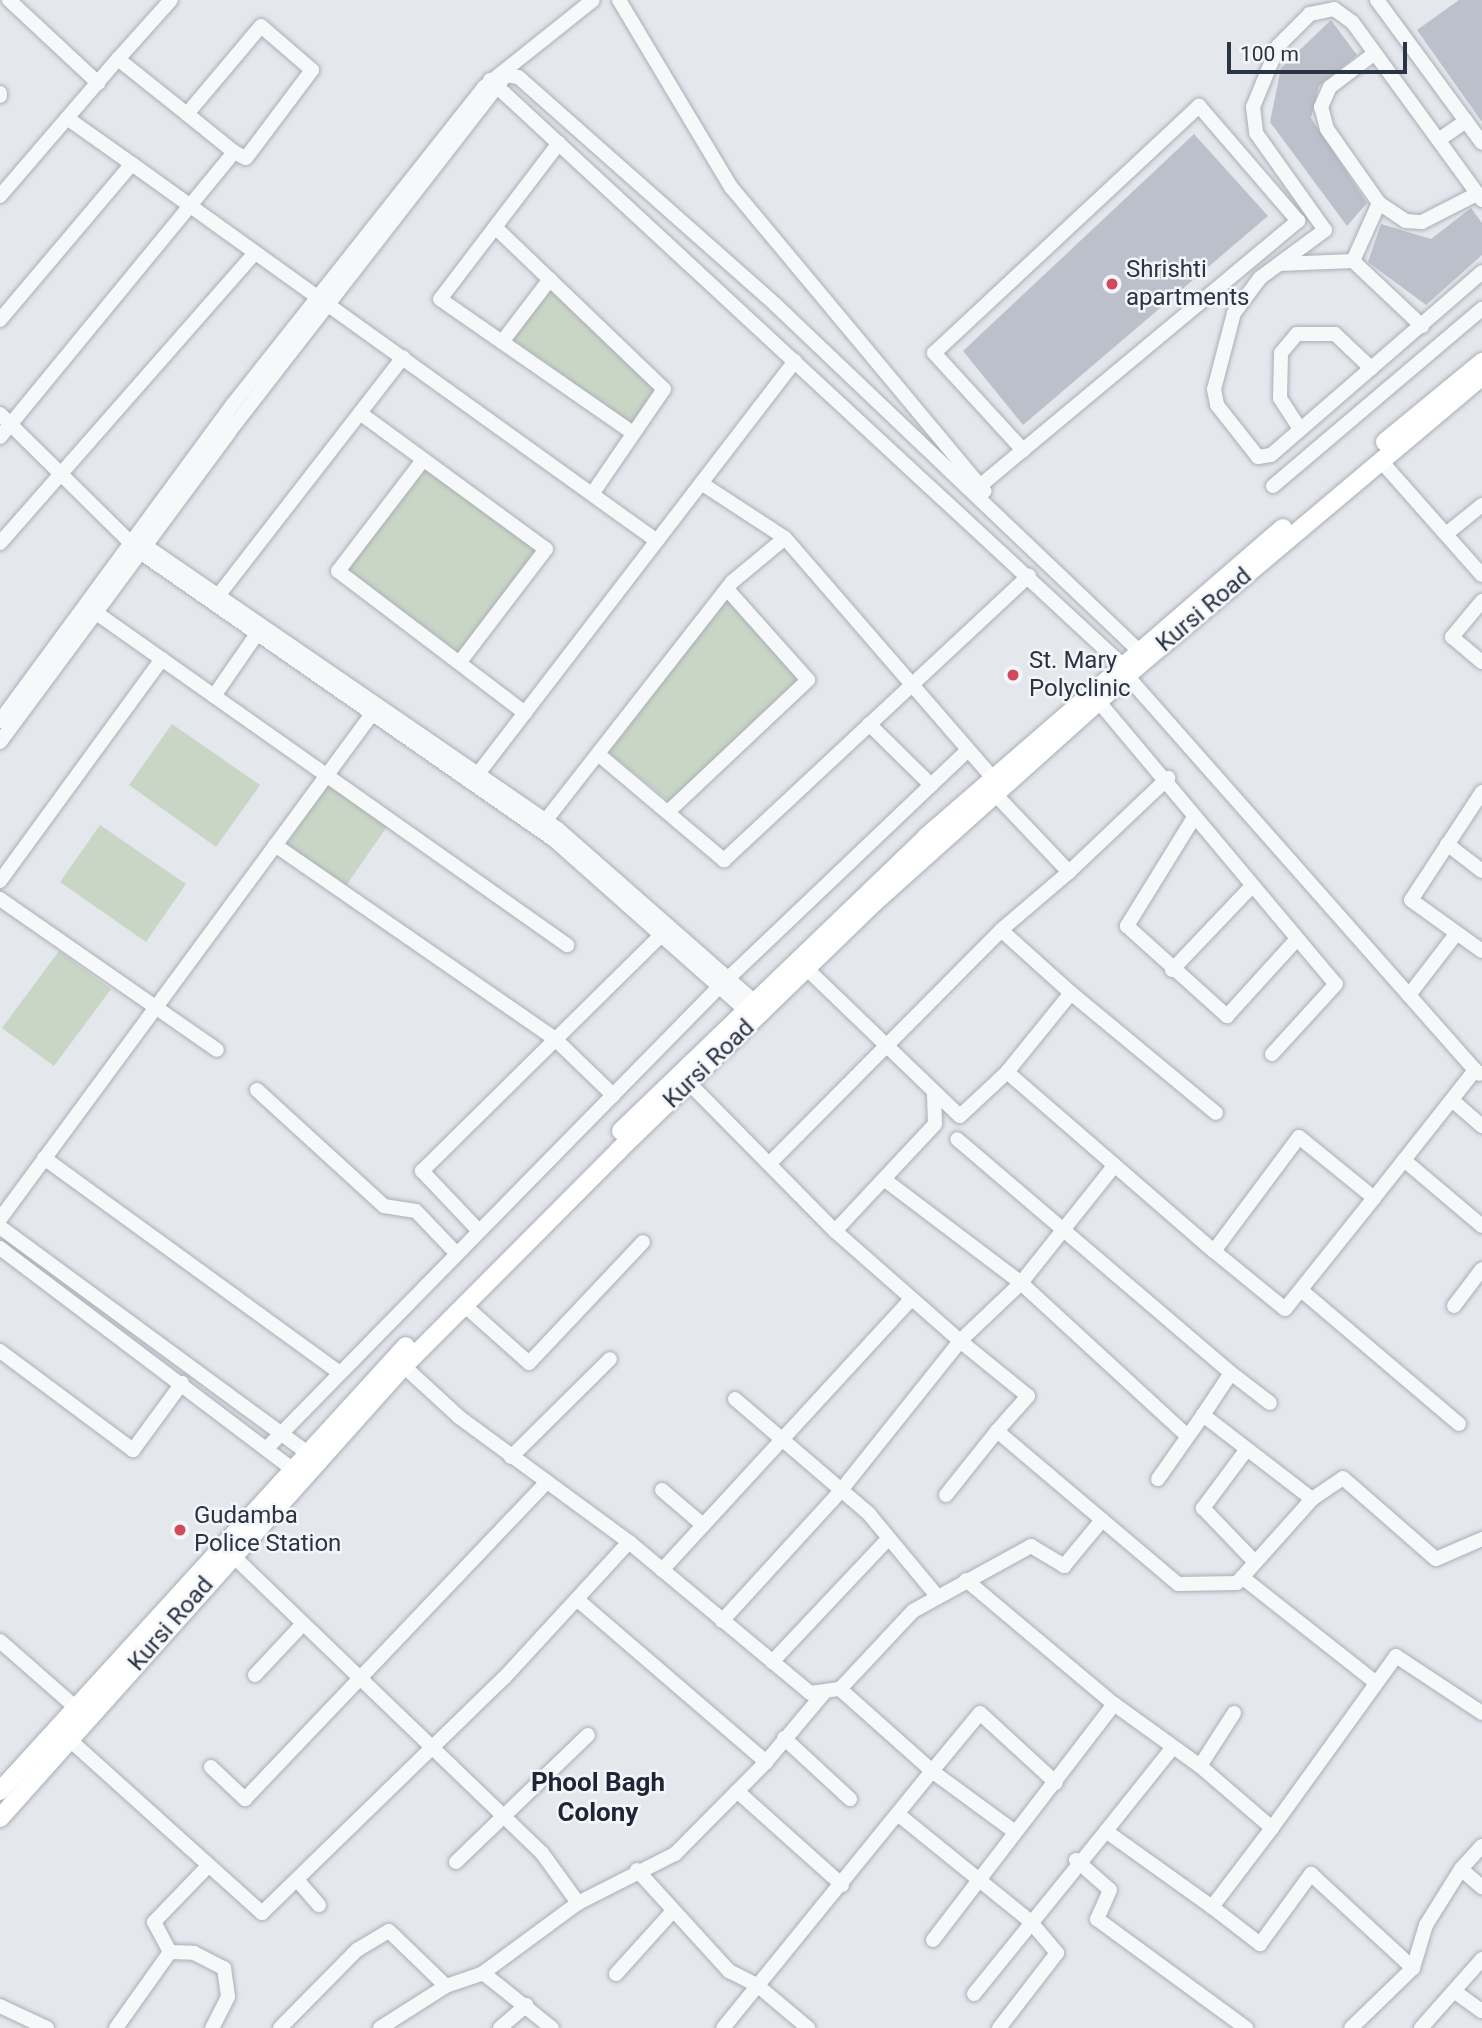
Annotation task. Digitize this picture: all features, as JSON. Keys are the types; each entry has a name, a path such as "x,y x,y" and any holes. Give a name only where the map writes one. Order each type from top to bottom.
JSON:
{"main road":[{"name":"Kursi Road","path":"1386,452 1482,362"},
{"name":"Kursi Road","path":"0,1791 74,1706 227,1550 399,1362 755,1010 994,786 1131,663 1482,376"},
{"name":"Kursi Road","path":"399,1362 464,1305 689,1083 755,1010 807,969 994,786 1099,702 1131,663"},
{"name":"Kursi Road","path":"0,1818 71,1741 227,1550"}],"street":[{"path":"9,0 98,83"},
{"path":"0,196 171,0"},
{"path":"0,721 140,545 324,300 498,81 593,0"},
{"path":"619,0 731,187 981,485 995,514"},
{"path":"1377,0 1482,143"},
{"path":"1376,52 1330,88 1321,118 1379,203 1406,221 1422,222 1480,197 1376,52 1341,11 1323,8 1289,30 1259,82 1256,133 1325,225 1276,265 1234,313 1214,397 1258,457 1271,455 1482,272"},
{"path":"118,59 234,152 246,158 312,70 261,26 187,114"},
{"path":"498,81 518,77 776,305 995,514 1131,663 1409,995 1479,1072 1452,1100 1285,1308 1214,1251 1007,1072"},
{"path":"498,81 559,142 1028,576 1131,663"},
{"path":"981,485 1298,221 1199,106 934,353 1023,450"},
{"path":"67,118 188,208 324,300 657,541"},
{"path":"1440,139 1466,121"},
{"path":"559,142 440,299 634,433"},
{"path":"0,437 234,152"},
{"path":"0,320 132,164"},
{"path":"1353,261 1379,203"},
{"path":"495,227 664,389 592,494"},
{"path":"0,543 64,478 255,253"},
{"path":"1276,265 1353,261 1422,326"},
{"path":"502,342 550,279"},
{"path":"1273,486 1482,309"},
{"path":"1300,429 1280,398 1281,353 1297,334 1335,334 1371,368"},
{"path":"221,592 403,357"},
{"path":"475,778 795,361"},
{"path":"1344,391 1363,410"},
{"path":"360,413 546,549 459,663"},
{"path":"0,414 64,478 140,545 257,634 376,708"},
{"path":"1386,452 1446,534 1482,575"},
{"path":"424,460 338,571 525,713"},
{"path":"701,483 785,538 1069,872"},
{"path":"1446,534 1482,505"},
{"path":"546,820 727,589 785,538"},
{"path":"140,545 221,592 475,778 564,848 724,983"},
{"path":"0,742 95,612 140,545"},
{"path":"598,754 669,811 723,860 1028,576"},
{"path":"669,811 808,680 727,589"},
{"path":"1482,601 1452,637 1482,662"},
{"path":"95,612 567,945"},
{"path":"214,696 257,634"},
{"path":"0,881 162,659"},
{"path":"1099,702 1168,778 1193,819 1250,888 1336,984 1272,1054"},
{"path":"0,1219 376,708"},
{"path":"870,724 931,785"},
{"path":"268,1447 724,983 966,752"},
{"path":"475,778 546,820 755,1010"},
{"path":"770,1163 888,1049 1001,930 1069,872 1168,778"},
{"path":"1482,792 1411,900 1482,951"},
{"path":"1193,819 1127,926 1171,971 1227,1016 1297,939"},
{"path":"1447,844 1482,871"},
{"path":"275,845 555,1039 613,1096"},
{"path":"1171,971 1250,888"},
{"path":"0,899 217,1050"},
{"path":"1001,930 1070,993 1216,1113"},
{"path":"480,1231 422,1171 663,933"},
{"path":"1409,995 1457,933"},
{"path":"807,969 960,1116 1007,1072 1070,993"},
{"path":"689,1083 835,1231 911,1300 1028,1396 946,1494"},
{"path":"257,1090 384,1206 416,1211 457,1254"},
{"path":"835,1231 886,1180 935,1124 934,1092"},
{"path":"1452,1100 1482,1126"},
{"path":"1214,1251 1299,1138 1374,1198"},
{"path":"957,1139 1062,1232 1270,1403"},
{"path":"44,1158 340,1373"},
{"path":"1404,1160 1482,1226"},
{"path":"722,1621 838,1494 960,1341 1021,1283 1114,1166"},
{"path":"886,1180 1021,1283 1185,1434"},
{"path":"0,1227 312,1456"},
{"path":"464,1305 529,1363 643,1242"},
{"path":"0,1248 268,1447 297,1472"},
{"path":"1454,1306 1482,1269"},
{"path":"1301,1290 1460,1424"},
{"path":"662,1570 911,1300"},
{"path":"0,1350 133,1450 182,1384"},
{"path":"511,1457 610,1359"},
{"path":"399,1362 545,1484 629,1542 810,1693 840,1689 913,1611 1031,1546 1064,1566 1102,1520"},
{"path":"1158,1479 1185,1434 1203,1415 1231,1373"},
{"path":"735,1399 838,1494 869,1514 938,1597"},
{"path":"1203,1415 1312,1499"},
{"path":"997,1431 1178,1584 1237,1583 1312,1499 1343,1478 1436,1559 1482,1539"},
{"path":"1247,1449 1203,1508 1255,1562"},
{"path":"211,1767 245,1799 356,1678 415,1626 545,1484"},
{"path":"662,1490 703,1525"},
{"path":"772,1662 888,1539"},
{"path":"71,1741 262,1913 298,1881 579,1601 629,1542"},
{"path":"227,1550 301,1626 542,1853 578,1903"},
{"path":"1242,1577 1375,1682"},
{"path":"966,1580 1114,1704 1200,1766 1272,1828"},
{"path":"579,1601 766,1762"},
{"path":"256,1675 301,1626"},
{"path":"0,1641 74,1706"},
{"path":"1212,1907 1396,1656 1482,1713"},
{"path":"840,1689 932,1771 1014,1832"},
{"path":"380,2028 446,1986 483,1973 578,1903 638,1870 675,1854 766,1762 824,1693"},
{"path":"933,1940 1114,1704"},
{"path":"723,2028 980,1713 1056,1783"},
{"path":"1200,1766 1234,1713"},
{"path":"456,1862 501,1815 588,1735"},
{"path":"784,1738 849,1799"},
{"path":"974,1994 1076,1860 1106,1830 1173,1747"},
{"path":"737,1791 842,1885"},
{"path":"899,1815 1030,1921 1057,1953 999,2028"},
{"path":"1106,1830 1261,1944 1311,1874 1413,1968"},
{"path":"1351,2028 1413,1968 1426,1925 1461,1870 1482,1846"},
{"path":"1076,1860 1110,1890 1097,1919 1246,2028"},
{"path":"170,1952 154,1922 208,1866"},
{"path":"638,1870 672,1912 729,1971 757,1985 791,2023 808,2028"},
{"path":"1461,1870 1482,1887"},
{"path":"298,1881 319,1905"},
{"path":"616,1975 672,1912"},
{"path":"280,2028 357,1950 389,1931 446,1986"},
{"path":"116,2028 170,1952"},
{"path":"170,1952 194,1953 224,1968 228,1997 212,2028"},
{"path":"1421,2028 1482,1959"},
{"path":"483,1973 552,2028"},
{"path":"1454,1991 1482,2011"},
{"path":"500,2028 526,2005"},
{"path":"0,2006 47,2028"}],"green space":[{"path":"552,289 656,389 633,425 512,339"},
{"path":"426,469 538,550 459,653 347,569"},
{"path":"726,598 798,680 671,803 608,752"},
{"path":"172,724 260,785 216,847 129,785"},
{"path":"329,784 388,825 346,886 286,845"},
{"path":"100,825 186,884 146,942 60,882"},
{"path":"59,951 111,989 54,1066 2,1028"}],"building":[{"path":"1459,0 1482,0 1482,122 1417,30"},
{"path":"1331,20 1357,55 1319,86 1311,118 1367,203 1347,226 1270,122 1281,68"},
{"name":"Shrishti apartments","path":"1194,134 1268,216 1023,425 963,351"},
{"path":"1471,208 1482,223 1482,255 1426,305 1368,262 1381,224 1431,239"}],"place":[{"name":"Shrishti apartments","path":"1112,284"},
{"name":"St. Mary Polyclinic","path":"1013,675"},
{"name":"Gudamba Police Station","path":"180,1530"}],"district":[{"name":"Phool Bagh Colony","path":"598,1798"}]}
